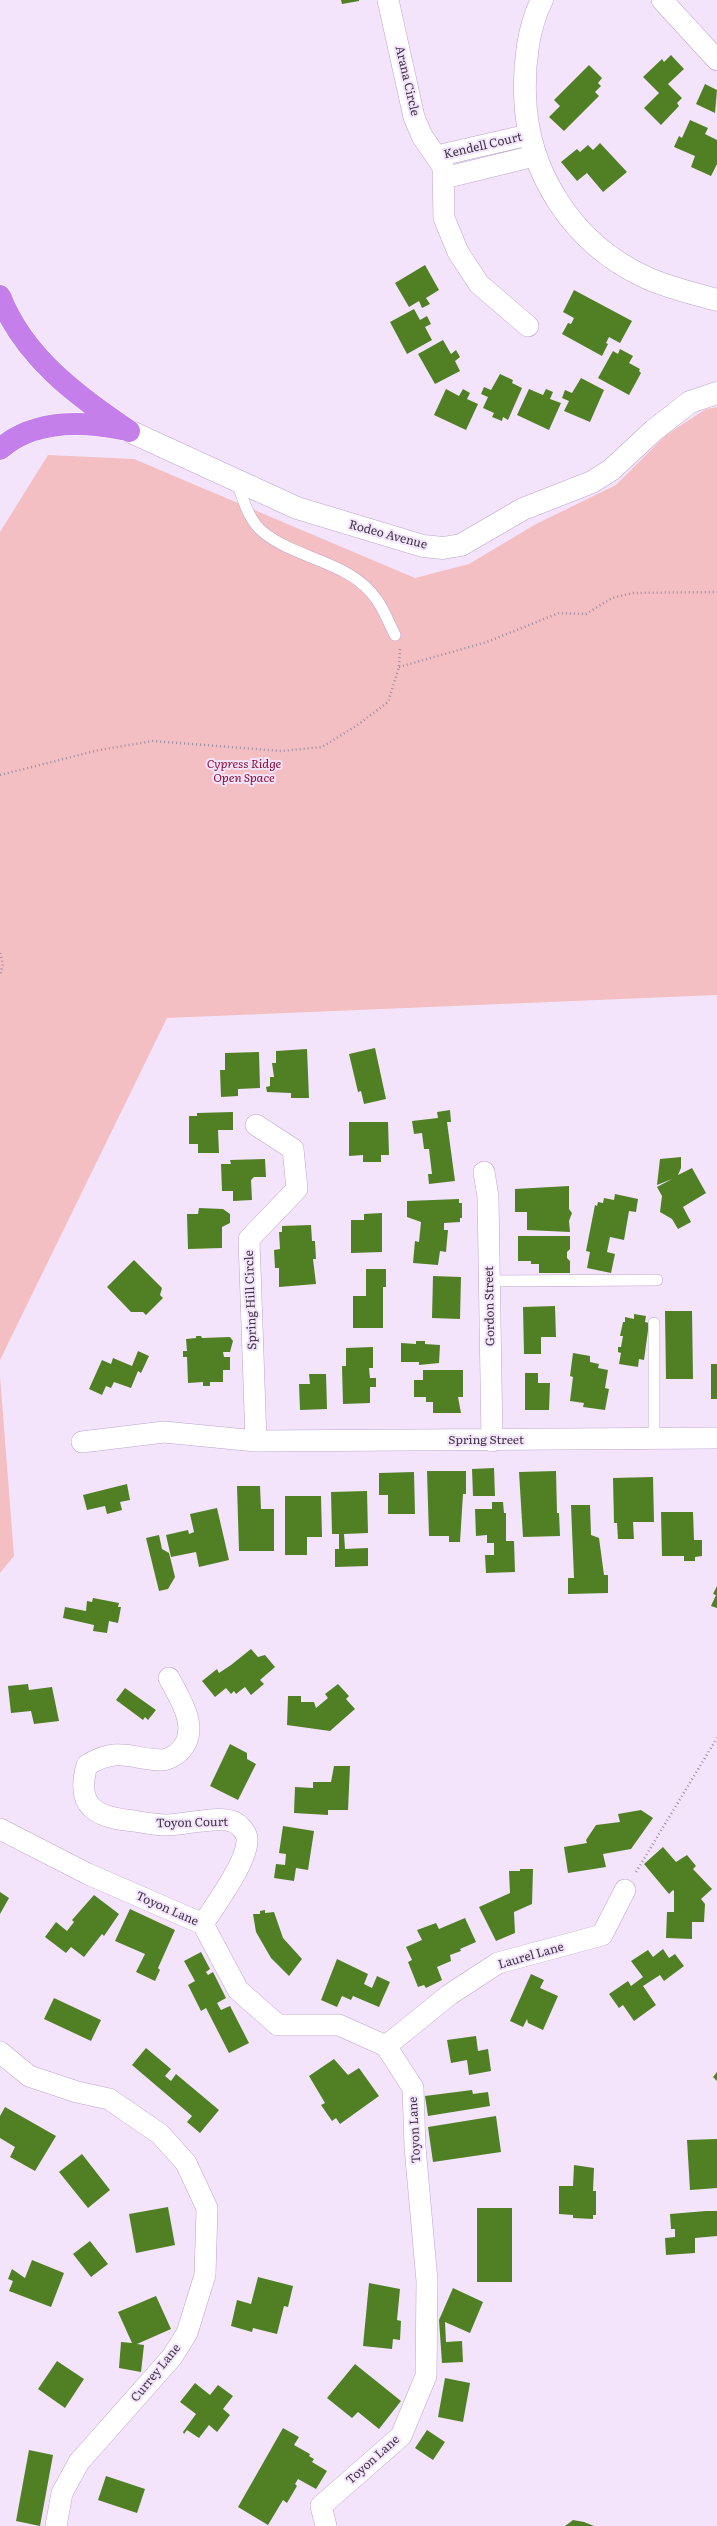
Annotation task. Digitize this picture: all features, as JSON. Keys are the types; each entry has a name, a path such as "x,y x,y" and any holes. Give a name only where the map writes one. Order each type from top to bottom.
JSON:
{"highway":[{"path":"0,296 23,338 54,375 129,431"},
{"path":"0,449 20,436 54,426 91,424 129,431"}],"street":[{"name":"Arana Circle","path":"388,0 414,117 422,136 437,156"},
{"path":"542,0 527,50 524,76 531,146 552,192 570,218 588,239 619,262 644,277 717,300"},
{"path":"662,0 717,60"},
{"name":"Kendell Court","path":"528,326 480,284 458,252 444,218 443,167 437,156 531,146"},
{"name":"Kendell Court","path":"444,178 531,146"},
{"name":"Rodeo Avenue","path":"129,431 297,508 328,519 423,546 443,548 461,545 523,509 592,482 611,470 654,430 690,402 717,393"},
{"name":"Spring Hill Circle","path":"256,1125 292,1149 297,1189 249,1239 256,1441"},
{"name":"Gordon Street","path":"484,1172 488,1197 492,1440"},
{"name":"Spring Street","path":"82,1442 164,1432 256,1441 717,1438"},
{"name":"Toyon Court","path":"169,1678 188,1720 190,1735 185,1745 179,1752 163,1760 120,1754 102,1756 87,1766 82,1784 86,1801 96,1811 109,1818 166,1825 221,1820 234,1822 243,1829 247,1838 241,1862 203,1924"},
{"name":"Toyon Lane","path":"0,1829 88,1874 203,1924 238,1990 278,2025 339,2025 386,2046 413,2088 415,2147 427,2281 426,2376 401,2436 322,2506 326,2526"},
{"name":"Laurel Lane","path":"386,2046 449,1995 498,1963 602,1935 625,1890"},
{"name":"Currey Lane","path":"0,2052 29,2076 77,2092 109,2099 160,2134 186,2163 207,2208 205,2275 187,2333 172,2357 79,2462 62,2493 56,2526"}],"lane":[{"path":"236,481 249,514 262,532 287,547 336,568 361,583 377,599 395,635"},
{"path":"489,1280 657,1280"},
{"path":"654,1323 654,1439"}],"path":[{"path":"399,667 487,642 559,613 586,614 612,598 633,593 717,592"},
{"path":"0,775 99,750 153,741 281,751 322,747 356,726 388,702 399,667 401,652 395,635"},
{"path":"0,953 3,964 0,976"},
{"path":"625,1890 717,1738"}],"green space":[{"name":"Cypress Ridge Open Space","path":"717,407 717,995 167,1018 0,1360 0,532 48,455 134,459 415,578 469,564 536,524 616,485 666,435 706,409"},
{"path":"0,1376 14,1556 0,1573"}],"building":[{"path":"341,0 359,0 359,1 342,4"},
{"path":"671,55 684,69 668,84 682,98 677,103 679,106 661,125 644,108 659,93 643,77 662,59 664,62"},
{"path":"589,65 602,78 598,83 601,86 595,92 599,96 564,131 549,117 560,106 554,100"},
{"path":"705,84 717,90 715,113 696,104"},
{"path":"690,120 708,128 705,134 717,140 717,164 711,176 691,167 695,156 674,147 679,136 682,138"},
{"path":"600,143 627,172 603,192 587,173 577,181 561,162 577,149 580,152 588,145 593,150"},
{"path":"425,265 439,290 426,298 430,304 422,308 419,301 409,307 395,283"},
{"path":"574,290 632,321 620,343 609,337 606,343 608,344 602,356 562,334 568,323 571,324 574,318 563,312"},
{"path":"414,309 420,320 427,316 431,324 425,327 432,340 407,354 390,322"},
{"path":"443,340 451,354 456,350 460,357 455,361 460,371 435,384 418,354"},
{"path":"620,349 633,356 629,363 640,369 639,371 641,373 629,395 598,378 613,351 618,354"},
{"path":"500,374 513,380 512,383 522,388 508,420 503,417 502,421 492,417 494,413 483,408 488,397 481,394 484,387 491,390"},
{"path":"581,378 604,390 590,422 564,411 569,401 562,398 565,390 572,393"},
{"path":"446,389 459,396 463,389 470,393 467,399 478,404 466,430 434,415"},
{"path":"529,389 543,395 546,389 553,392 550,399 561,403 549,430 517,415"},
{"path":"375,1048 386,1099 364,1104 361,1091 358,1092 349,1054"},
{"path":"307,1049 309,1098 291,1098 291,1093 267,1092 266,1087 270,1086 270,1077 274,1077 272,1063 276,1063 276,1051"},
{"path":"259,1052 260,1088 238,1089 238,1096 221,1097 220,1070 225,1070 225,1053"},
{"path":"450,1110 451,1122 447,1122 455,1181 429,1184 428,1174 432,1174 429,1149 424,1149 422,1133 414,1134 412,1121 438,1118 437,1112"},
{"path":"233,1112 233,1130 218,1130 219,1153 198,1153 198,1144 189,1144 189,1116 197,1116 197,1113"},
{"path":"349,1122 388,1122 389,1155 381,1155 381,1162 363,1162 363,1155 349,1156"},
{"path":"681,1157 681,1168 678,1175 692,1168 706,1193 683,1207 691,1222 678,1229 672,1219 660,1212 662,1196 657,1187 672,1179 657,1185 660,1159"},
{"path":"265,1159 266,1177 254,1177 251,1180 252,1200 233,1201 233,1191 222,1191 221,1164 231,1164 230,1160"},
{"path":"569,1186 569,1209 572,1213 569,1221 570,1232 527,1230 527,1212 515,1212 515,1189"},
{"path":"615,1194 638,1199 636,1212 629,1211 624,1240 610,1237 607,1252 615,1254 611,1273 587,1268 590,1252 586,1251 595,1205 597,1206 598,1202 603,1203 604,1198 614,1200"},
{"path":"459,1199 459,1203 462,1203 462,1218 460,1218 460,1222 444,1223 444,1230 448,1230 446,1252 440,1251 438,1265 413,1263 415,1241 419,1242 421,1222 407,1217 407,1201"},
{"path":"199,1208 223,1209 230,1214 230,1223 222,1227 222,1248 188,1249 187,1214 198,1214"},
{"path":"382,1213 382,1252 351,1253 351,1220 364,1220 364,1214"},
{"path":"311,1225 312,1241 315,1241 316,1259 313,1259 316,1284 279,1287 279,1268 275,1268 274,1250 280,1249 279,1232 282,1232 282,1226"},
{"path":"518,1236 570,1236 570,1249 567,1252 567,1258 570,1261 570,1273 539,1273 539,1264 531,1264 531,1261 518,1261"},
{"path":"134,1260 162,1288 160,1295 163,1298 146,1315 143,1312 131,1312 107,1287"},
{"path":"366,1269 386,1269 386,1287 383,1287 383,1328 353,1328 353,1296 366,1296"},
{"path":"433,1276 461,1277 460,1319 432,1318"},
{"path":"555,1306 556,1337 541,1337 541,1354 524,1354 523,1307"},
{"path":"665,1311 692,1311 693,1379 666,1379"},
{"path":"634,1314 646,1316 645,1322 649,1323 644,1360 639,1359 638,1367 619,1364 621,1353 618,1352 618,1347 621,1347 623,1336 620,1336 623,1322 625,1322 625,1317 634,1319"},
{"path":"196,1336 201,1336 202,1338 230,1337 233,1341 230,1352 223,1352 224,1357 230,1357 230,1370 223,1370 223,1382 210,1382 210,1386 203,1386 203,1382 188,1383 187,1357 183,1357 183,1351 187,1351 186,1339 196,1338"},
{"path":"416,1341 425,1341 425,1344 440,1345 439,1363 419,1365 419,1362 401,1362 401,1343 416,1344"},
{"path":"373,1347 373,1368 369,1368 370,1378 376,1378 376,1387 370,1387 370,1403 343,1404 342,1366 346,1366 346,1348"},
{"path":"138,1351 149,1356 141,1373 138,1371 131,1388 114,1382 111,1388 106,1386 102,1395 89,1389 102,1360 111,1364 113,1358 132,1366"},
{"path":"573,1353 590,1356 590,1362 599,1364 598,1368 608,1370 605,1388 609,1389 605,1410 583,1407 584,1403 570,1401 573,1377 570,1376"},
{"path":"711,1364 717,1364 717,1399 711,1399"},
{"path":"423,1370 463,1370 463,1397 458,1397 461,1413 433,1413 433,1402 426,1402 426,1397 414,1397 414,1380 423,1380"},
{"path":"525,1373 538,1373 538,1383 550,1383 549,1410 525,1410"},
{"path":"309,1374 326,1374 327,1409 300,1410 299,1384 310,1384"},
{"path":"494,1468 495,1496 473,1496 472,1469"},
{"path":"427,1471 466,1471 466,1494 463,1494 460,1542 449,1542 449,1536 429,1536"},
{"path":"556,1471 557,1513 559,1513 560,1536 523,1537 519,1472"},
{"path":"414,1472 415,1514 388,1514 388,1495 379,1495 379,1473"},
{"path":"653,1477 654,1522 633,1522 634,1539 618,1539 617,1523 614,1523 613,1478"},
{"path":"127,1484 130,1500 120,1502 122,1510 107,1514 105,1506 87,1510 83,1495"},
{"path":"237,1486 260,1486 261,1509 274,1509 274,1551 239,1551"},
{"path":"367,1491 368,1533 344,1534 345,1549 368,1548 368,1566 335,1567 335,1549 339,1549 339,1534 332,1534 331,1492"},
{"path":"285,1496 321,1496 322,1537 307,1537 307,1555 285,1555"},
{"path":"492,1502 503,1502 504,1513 506,1513 506,1541 514,1541 515,1572 486,1573 485,1555 494,1555 494,1543 487,1543 487,1535 476,1536 475,1509 492,1509"},
{"path":"571,1505 590,1505 591,1535 599,1538 604,1575 608,1575 608,1593 568,1594 568,1578 574,1578"},
{"path":"217,1508 229,1560 199,1567 196,1552 171,1557 166,1535 188,1530 189,1534 194,1532 190,1514"},
{"path":"661,1512 693,1512 694,1540 702,1540 702,1556 695,1557 695,1561 684,1561 684,1556 662,1556"},
{"path":"159,1535 162,1549 169,1553 175,1577 168,1589 159,1591 146,1538"},
{"path":"717,1586 717,1608 711,1606 716,1595 713,1594"},
{"path":"93,1598 119,1603 118,1607 121,1607 118,1623 109,1621 107,1633 93,1631 94,1625 63,1618 65,1607 86,1611 87,1601 92,1602"},
{"path":"251,1649 258,1657 265,1655 275,1667 260,1680 264,1684 251,1695 245,1687 236,1694 234,1691 231,1694 226,1688 215,1697 202,1681 217,1669 219,1673"},
{"path":"28,1684 29,1690 52,1687 59,1721 34,1724 31,1711 11,1713 8,1686"},
{"path":"338,1684 349,1696 346,1699 355,1709 330,1731 287,1725 288,1696 301,1696 301,1702 314,1702 316,1708 328,1698 325,1694"},
{"path":"125,1688 156,1710 148,1720 145,1717 143,1720 116,1700"},
{"path":"230,1744 247,1753 247,1759 256,1764 238,1800 210,1786"},
{"path":"334,1766 350,1766 348,1810 328,1810 328,1815 294,1813 295,1787 313,1788 313,1782 331,1782"},
{"path":"641,1810 653,1818 631,1849 603,1854 606,1867 568,1873 564,1847 587,1843 586,1840 596,1825 620,1822 618,1814"},
{"path":"283,1826 314,1831 308,1870 296,1868 294,1881 274,1878 276,1864 285,1865 286,1854 279,1853"},
{"path":"663,1847 676,1862 687,1855 696,1866 693,1869 712,1889 701,1899 705,1904 704,1922 692,1922 692,1939 666,1938 667,1912 674,1912 674,1891 673,1890 669,1894 644,1864"},
{"path":"520,1869 533,1869 532,1904 514,1912 515,1933 496,1941 479,1907 510,1893 509,1871 520,1871"},
{"path":"0,1892 9,1898 0,1914"},
{"path":"94,1895 119,1914 104,1936 102,1934 84,1957 71,1947 66,1953 45,1937 56,1922 67,1931 74,1922 72,1920"},
{"path":"130,1909 175,1930 158,1968 160,1970 155,1981 136,1972 145,1954 115,1941"},
{"path":"265,1910 265,1913 274,1912 283,1938 302,1959 289,1976 271,1958 256,1932 253,1914 260,1914 260,1911"},
{"path":"465,1918 476,1942 460,1949 461,1951 450,1955 451,1961 437,1967 442,1980 426,1988 424,1985 418,1987 408,1962 412,1960 406,1947 422,1940 417,1930 436,1923 439,1929"},
{"path":"663,1949 669,1958 675,1954 684,1966 664,1981 660,1975 643,1986 656,2005 634,2021 623,2005 619,2008 609,1994 628,1981 631,1986 643,1977 631,1961 648,1950 653,1957"},
{"path":"201,1952 210,1969 206,1972 208,1975 213,1972 226,1998 217,2003 221,2010 230,2006 249,2043 229,2053 206,2008 201,2011 188,1985 195,1981 184,1961"},
{"path":"337,1959 368,1974 364,1984 372,1988 377,1976 390,1982 379,2007 353,1996 351,2000 342,1996 337,2007 321,2000"},
{"path":"531,1974 544,1980 540,1988 558,1996 543,2030 528,2023 527,2019 523,2027 510,2021"},
{"path":"54,1998 101,2020 91,2041 44,2019"},
{"path":"476,2036 478,2051 488,2049 491,2071 469,2075 467,2060 451,2063 447,2040"},
{"path":"146,2048 171,2069 165,2076 171,2081 176,2074 219,2110 200,2133 187,2122 192,2116 132,2065"},
{"path":"334,2059 348,2075 359,2068 379,2096 340,2124 336,2118 332,2121 321,2105 325,2103 309,2076"},
{"path":"717,2072 717,2081 713,2077"},
{"path":"472,2090 473,2094 488,2092 490,2106 428,2116 425,2096"},
{"path":"5,2107 56,2136 35,2171 10,2157 15,2147 0,2138 0,2116"},
{"path":"496,2116 501,2152 433,2162 428,2127"},
{"path":"717,2139 717,2188 690,2190 687,2140"},
{"path":"82,2154 110,2190 88,2208 59,2172"},
{"path":"574,2165 594,2168 593,2191 596,2191 596,2215 593,2215 593,2219 573,2218 573,2215 559,2214 559,2186 573,2186"},
{"path":"168,2207 175,2245 136,2253 129,2214"},
{"path":"477,2208 512,2208 512,2282 477,2282"},
{"path":"717,2211 717,2236 695,2238 695,2253 666,2255 665,2238 675,2237 675,2229 671,2229 670,2214"},
{"path":"90,2241 108,2264 91,2277 73,2254"},
{"path":"32,2260 64,2273 51,2307 9,2291 13,2281 8,2279 12,2269 25,2278"},
{"path":"258,2277 293,2286 288,2307 284,2306 277,2334 253,2328 252,2332 231,2326 237,2300 251,2304"},
{"path":"369,2283 400,2289 397,2320 401,2321 400,2340 393,2339 392,2349 363,2346"},
{"path":"453,2288 483,2302 470,2333 445,2322 446,2342 462,2341 463,2362 442,2363 439,2320"},
{"path":"156,2296 171,2329 137,2344 144,2345 141,2372 119,2368 121,2342 132,2343 118,2312"},
{"path":"57,2361 84,2379 65,2408 38,2389"},
{"path":"355,2364 401,2401 379,2429 358,2412 352,2418 327,2398"},
{"path":"445,2378 470,2383 463,2422 438,2417"},
{"path":"195,2383 210,2395 218,2385 233,2396 223,2409 230,2415 217,2432 209,2425 199,2438 187,2430 184,2434 183,2432 196,2414 180,2402"},
{"path":"283,2428 299,2437 294,2445 310,2454 309,2456 314,2459 312,2462 327,2471 316,2489 298,2479 295,2484 297,2486 287,2503 283,2500 268,2525 238,2507"},
{"path":"427,2430 445,2442 433,2460 415,2448"},
{"path":"29,2450 53,2455 40,2526 16,2521"},
{"path":"106,2476 145,2489 137,2513 98,2500"},
{"path":"573,2520 584,2522 594,2526 565,2526"}]}
